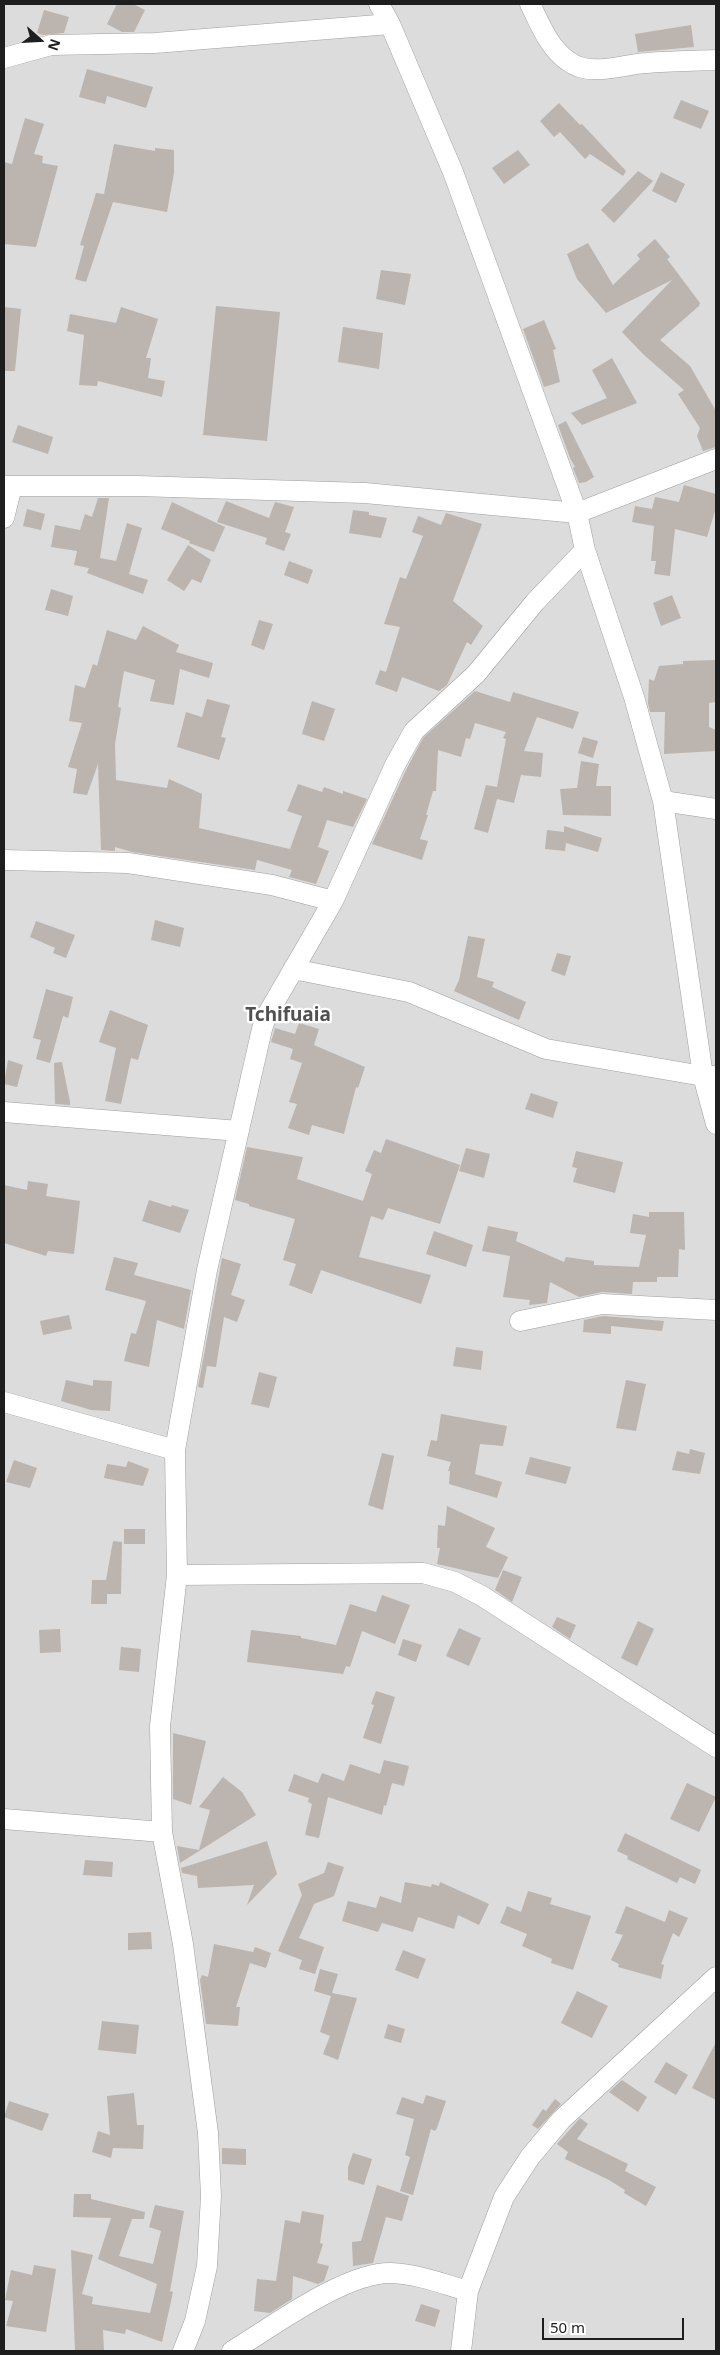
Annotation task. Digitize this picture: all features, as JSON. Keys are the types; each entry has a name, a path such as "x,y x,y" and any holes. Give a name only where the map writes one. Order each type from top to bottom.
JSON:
{"street":[{"path":"379,4 390,24 453,172 577,513 586,550 634,697 663,801 710,1076 716,1124"},
{"path":"530,4 547,38 567,61 581,68 601,69 644,63 716,60"},
{"path":"4,58 51,45 155,43 390,24"},
{"path":"4,518 8,486 137,486 365,493 577,513 716,459"},
{"path":"183,2351 195,2321 207,2266 211,2196 208,2133 183,1944 162,1832 160,1726 177,1575 175,1450 207,1270 262,1029 267,1015 333,901 395,765 414,730 476,674 535,602 586,550"},
{"path":"663,801 716,809"},
{"path":"4,860 128,863 272,884 333,901"},
{"path":"293,969 409,992 546,1049 710,1076"},
{"path":"4,1112 239,1131"},
{"path":"520,1321 602,1304 716,1310"},
{"path":"4,1402 175,1450"},
{"path":"177,1575 423,1573 455,1582 482,1596 716,1747"},
{"path":"4,1819 162,1832"},
{"path":"461,2351 468,2292 504,2197 530,2157 561,2120 716,1976"},
{"path":"232,2351 341,2285 368,2275 391,2273 422,2277 468,2292"}],"shaded area":[{"path":"4,4 716,4 716,2351 4,2351"}],"building":[{"path":"117,4 133,4 145,10 134,32 122,32 107,24"},
{"path":"44,10 69,17 64,33 43,35 37,33"},
{"path":"691,25 694,47 638,52 635,34"},
{"path":"87,69 153,87 146,108 107,96 105,104 79,97"},
{"path":"681,100 709,111 701,129 673,118"},
{"path":"559,103 580,125 582,124 626,171 623,176 590,154 585,159 560,132 554,137 540,121"},
{"path":"25,118 44,124 34,154 43,156 42,163 58,166 36,247 4,244 4,162 12,164"},
{"path":"114,144 155,151 155,148 174,150 174,173 167,212 113,202 86,282 75,279 84,246 80,245 96,193 104,194"},
{"path":"518,150 530,165 504,184 492,168"},
{"path":"638,171 653,181 614,223 601,210"},
{"path":"661,172 685,184 676,203 652,191"},
{"path":"655,239 670,257 667,259 700,303 699,306 660,340 690,366 716,411 716,447 703,451 697,436 700,428 678,394 684,390 643,354 622,332 672,280 606,313 577,279 567,254 588,243 613,285 640,259 637,255"},
{"path":"381,270 411,274 405,305 376,299"},
{"path":"216,306 280,312 267,441 203,435"},
{"path":"4,307 21,309 15,371 4,371"},
{"path":"121,307 158,319 146,358 151,358 148,378 165,381 162,397 98,381 97,386 79,385 84,335 67,331 70,314 116,323"},
{"path":"544,320 556,349 553,350 560,382 544,387 523,329"},
{"path":"343,327 383,333 379,369 338,362"},
{"path":"612,358 637,403 582,425 571,413 607,398 592,370"},
{"path":"566,421 594,477 586,482 579,483 573,468 575,467 558,425"},
{"path":"18,425 53,437 48,454 12,442"},
{"path":"684,485 716,494 716,508 707,537 675,529 670,576 654,574 656,561 651,561 654,526 632,522 635,506 652,509 655,497 679,502"},
{"path":"98,498 109,498 100,558 116,561 127,523 142,528 129,574 148,580 143,594 87,573 89,568 74,565 77,551 51,547 55,525 80,530 85,514 92,517"},
{"path":"226,501 269,518 275,502 294,507 285,532 291,534 284,551 265,544 267,538 217,522"},
{"path":"172,502 225,527 214,552 189,543 190,541 161,529"},
{"path":"27,509 45,514 41,530 23,526"},
{"path":"353,510 369,512 369,515 387,518 381,538 349,533"},
{"path":"446,513 482,524 453,601 483,626 471,645 467,642 447,685 439,691 402,677 397,692 375,684 380,670 386,672 400,627 384,624 400,577 406,579 423,536 412,532 418,516 441,525"},
{"path":"188,545 211,560 201,583 192,579 184,591 167,580"},
{"path":"289,561 313,570 308,584 284,575"},
{"path":"51,589 73,596 68,616 45,610"},
{"path":"672,595 681,618 661,626 653,603"},
{"path":"259,620 273,624 264,650 251,645"},
{"path":"143,626 179,645 176,652 213,663 209,678 180,669 174,705 150,701 155,680 124,671 118,707 121,708 115,744 116,780 167,788 169,779 202,794 199,828 290,849 302,816 287,811 298,784 322,792 324,787 343,794 343,791 367,799 353,827 327,820 318,847 329,851 316,884 289,877 292,870 257,860 255,870 132,852 115,847 115,851 101,850 98,764 87,795 73,793 77,769 68,767 82,723 69,721 75,685 85,688 93,664 97,666 107,630 136,640"},
{"path":"716,660 716,702 709,703 709,727 716,730 716,751 664,754 665,712 650,712 648,703 649,679 654,681 659,666 683,664 683,661"},
{"path":"475,691 510,702 513,692 579,712 573,729 537,717 524,751 543,753 541,777 521,775 514,803 497,799 488,833 474,829 486,785 497,787 506,739 503,738 506,732 475,723 470,739 466,738 461,757 438,750 436,791 433,791 420,839 428,841 422,860 372,844 423,738"},
{"path":"207,699 230,705 221,737 226,738 219,760 177,747 186,712 202,717"},
{"path":"312,701 335,709 324,741 302,734"},
{"path":"583,737 598,741 593,758 578,753"},
{"path":"581,761 599,764 596,786 611,786 611,816 563,815 560,789 577,788"},
{"path":"564,826 602,838 598,852 566,843 565,851 545,849 547,830 564,832"},
{"path":"155,920 184,928 180,947 151,940"},
{"path":"36,921 75,935 66,958 53,953 55,948 30,937"},
{"path":"468,936 485,939 477,977 494,982 492,987 526,1002 519,1020 454,991 459,980"},
{"path":"557,953 571,956 565,976 551,971"},
{"path":"46,989 73,997 68,1018 63,1016 50,1063 36,1059 41,1040 33,1038"},
{"path":"110,1010 148,1025 138,1060 131,1058 121,1104 105,1101 116,1048 99,1042"},
{"path":"299,1023 319,1029 314,1045 365,1067 358,1088 356,1087 344,1134 312,1125 309,1135 288,1128 297,1104 289,1102 302,1063 290,1059 293,1049 271,1042 275,1028 295,1034"},
{"path":"8,1060 23,1065 17,1087 4,1084"},
{"path":"62,1062 70,1105 55,1104 54,1063"},
{"path":"531,1093 558,1102 553,1118 525,1109"},
{"path":"386,1139 460,1165 440,1224 388,1208 383,1220 371,1216 359,1257 431,1275 421,1304 321,1270 312,1294 289,1285 296,1264 283,1260 295,1219 235,1200 247,1147 303,1157 297,1179 363,1201 372,1174 365,1171 374,1150 381,1153"},
{"path":"466,1148 490,1154 484,1178 459,1171"},
{"path":"576,1151 623,1162 615,1193 573,1182 577,1168 572,1167"},
{"path":"28,1181 48,1184 46,1196 80,1201 74,1254 48,1251 46,1256 4,1243 4,1185 27,1190"},
{"path":"149,1200 189,1210 180,1233 142,1221"},
{"path":"649,1212 684,1212 685,1250 679,1249 678,1277 657,1277 657,1282 633,1282 632,1294 602,1292 579,1297 550,1282 547,1303 529,1305 530,1300 503,1297 510,1256 482,1251 488,1226 518,1232 516,1241 564,1262 566,1257 594,1261 594,1265 639,1267 646,1235 630,1233 633,1214 649,1217"},
{"path":"434,1231 473,1245 466,1267 426,1254"},
{"path":"114,1257 138,1263 134,1275 191,1290 184,1329 157,1320 149,1367 124,1361 131,1333 136,1334 146,1301 105,1290"},
{"path":"222,1258 241,1264 231,1295 245,1300 237,1322 224,1317 216,1367 207,1366 203,1388 198,1387"},
{"path":"69,1315 72,1329 43,1335 40,1321"},
{"path":"603,1316 664,1321 662,1331 611,1326 611,1334 583,1332 584,1320"},
{"path":"456,1347 483,1351 481,1370 453,1366"},
{"path":"259,1372 277,1377 269,1408 251,1404"},
{"path":"66,1380 93,1386 93,1380 112,1381 110,1411 91,1410 61,1401"},
{"path":"626,1380 646,1384 636,1431 616,1428"},
{"path":"441,1414 507,1426 503,1446 480,1444 475,1474 502,1482 497,1498 449,1484 450,1471 448,1471 451,1462 427,1456 431,1440 437,1441"},
{"path":"690,1449 705,1453 700,1474 672,1470 677,1451 689,1454"},
{"path":"382,1453 394,1456 383,1510 368,1505"},
{"path":"530,1457 571,1467 566,1484 525,1474"},
{"path":"14,1460 37,1468 30,1488 6,1482"},
{"path":"128,1461 149,1469 143,1486 104,1478 107,1464 126,1467"},
{"path":"447,1506 495,1528 486,1547 508,1557 498,1578 437,1564 440,1548 437,1548 438,1525 445,1526"},
{"path":"124,1529 145,1529 145,1544 124,1544"},
{"path":"113,1541 122,1542 121,1594 107,1594 107,1604 91,1604 92,1580 106,1580"},
{"path":"503,1570 522,1577 512,1602 495,1590"},
{"path":"382,1595 410,1605 395,1644 362,1631 350,1667 346,1666 343,1674 247,1662 251,1630 301,1636 301,1638 336,1645 350,1604 376,1612"},
{"path":"557,1617 576,1625 570,1639 552,1627"},
{"path":"638,1621 654,1629 637,1666 621,1658"},
{"path":"459,1628 481,1638 469,1666 446,1656"},
{"path":"60,1629 61,1652 40,1653 39,1630"},
{"path":"403,1639 422,1645 416,1662 398,1655"},
{"path":"121,1647 141,1649 139,1672 119,1670"},
{"path":"376,1691 395,1697 381,1744 363,1738 374,1705 371,1704"},
{"path":"173,1733 206,1741 191,1805 173,1799"},
{"path":"384,1760 409,1766 404,1786 392,1783 382,1815 328,1797 319,1838 305,1835 312,1804 308,1802 309,1798 288,1791 294,1774 318,1783 322,1773 344,1781 350,1764 380,1774"},
{"path":"223,1777 242,1792 256,1815 180,1863 177,1846 199,1850 210,1810 199,1807"},
{"path":"687,1783 716,1797 699,1832 670,1819"},
{"path":"625,1833 701,1870 695,1884 680,1877 677,1883 627,1859 628,1856 617,1851"},
{"path":"267,1841 277,1874 247,1905 254,1885 198,1888 197,1876 182,1873 181,1868"},
{"path":"85,1860 113,1862 112,1877 83,1875"},
{"path":"328,1862 344,1867 334,1896 314,1904 299,1938 324,1947 315,1974 299,1969 302,1960 278,1951 302,1895 298,1884 324,1873"},
{"path":"405,1882 431,1887 432,1884 439,1886 440,1882 489,1904 479,1925 458,1915 454,1929 418,1917 413,1932 382,1923 378,1932 342,1921 348,1901 376,1908 380,1896 401,1903"},
{"path":"528,1891 552,1898 550,1904 591,1916 573,1970 551,1963 552,1959 522,1946 527,1934 500,1923 507,1906 521,1912"},
{"path":"626,1906 665,1922 669,1910 688,1918 679,1937 673,1933 661,1964 664,1965 661,1979 618,1967 619,1964 611,1960 623,1935 615,1933"},
{"path":"151,1932 152,1949 128,1950 128,1933"},
{"path":"214,1944 253,1952 255,1947 271,1953 266,1968 250,1963 236,2007 240,2007 238,2026 206,2024 200,1980 202,1975 208,1977"},
{"path":"403,1950 426,1959 418,1979 395,1970"},
{"path":"320,1969 338,1974 332,1993 357,1998 338,2060 323,2054 330,2036 320,2032 331,1996 314,1991"},
{"path":"577,1991 608,2006 592,2038 561,2023"},
{"path":"102,2021 139,2025 136,2054 98,2050"},
{"path":"388,2024 405,2029 401,2043 384,2038"},
{"path":"716,2042 716,2100 692,2088"},
{"path":"666,2062 688,2075 676,2095 654,2082"},
{"path":"622,2080 647,2097 638,2112 609,2092"},
{"path":"134,2093 137,2125 144,2125 143,2149 113,2148 111,2158 92,2152 98,2131 110,2135 107,2096"},
{"path":"426,2095 446,2101 437,2128 435,2131 431,2129 413,2195 400,2191 410,2157 405,2155 414,2119 396,2114 402,2097 423,2104"},
{"path":"555,2099 561,2104 538,2129 532,2125 543,2109 546,2111"},
{"path":"9,2101 49,2114 42,2131 4,2117"},
{"path":"580,2118 588,2124 577,2139 628,2164 625,2171 656,2187 646,2206 624,2193 625,2190 609,2180 565,2159 568,2152 557,2144"},
{"path":"222,2148 246,2149 246,2165 222,2164"},
{"path":"353,2153 372,2159 364,2185 348,2180 348,2167"},
{"path":"377,2185 409,2196 402,2221 386,2217 373,2263 353,2266 352,2242 361,2241"},
{"path":"74,2194 91,2194 91,2199 145,2212 144,2219 132,2219 119,2256 153,2264 161,2231 149,2227 155,2205 184,2211 170,2291 173,2292 162,2342 126,2329 125,2334 103,2330 104,2351 75,2351 71,2250 93,2255 82,2294 93,2297 92,2304 150,2313 157,2284 98,2259 111,2218 73,2217"},
{"path":"302,2211 324,2215 320,2243 323,2244 317,2263 329,2266 324,2281 318,2284 293,2276 292,2299 270,2313 254,2311 257,2279 276,2281 285,2220 300,2223"},
{"path":"34,2265 56,2269 46,2332 6,2326 13,2301 5,2300 11,2270 32,2275"},
{"path":"421,2304 440,2310 435,2327 415,2321"}],"district":[{"name":"Tchifuaia","path":"288,1016"}]}
